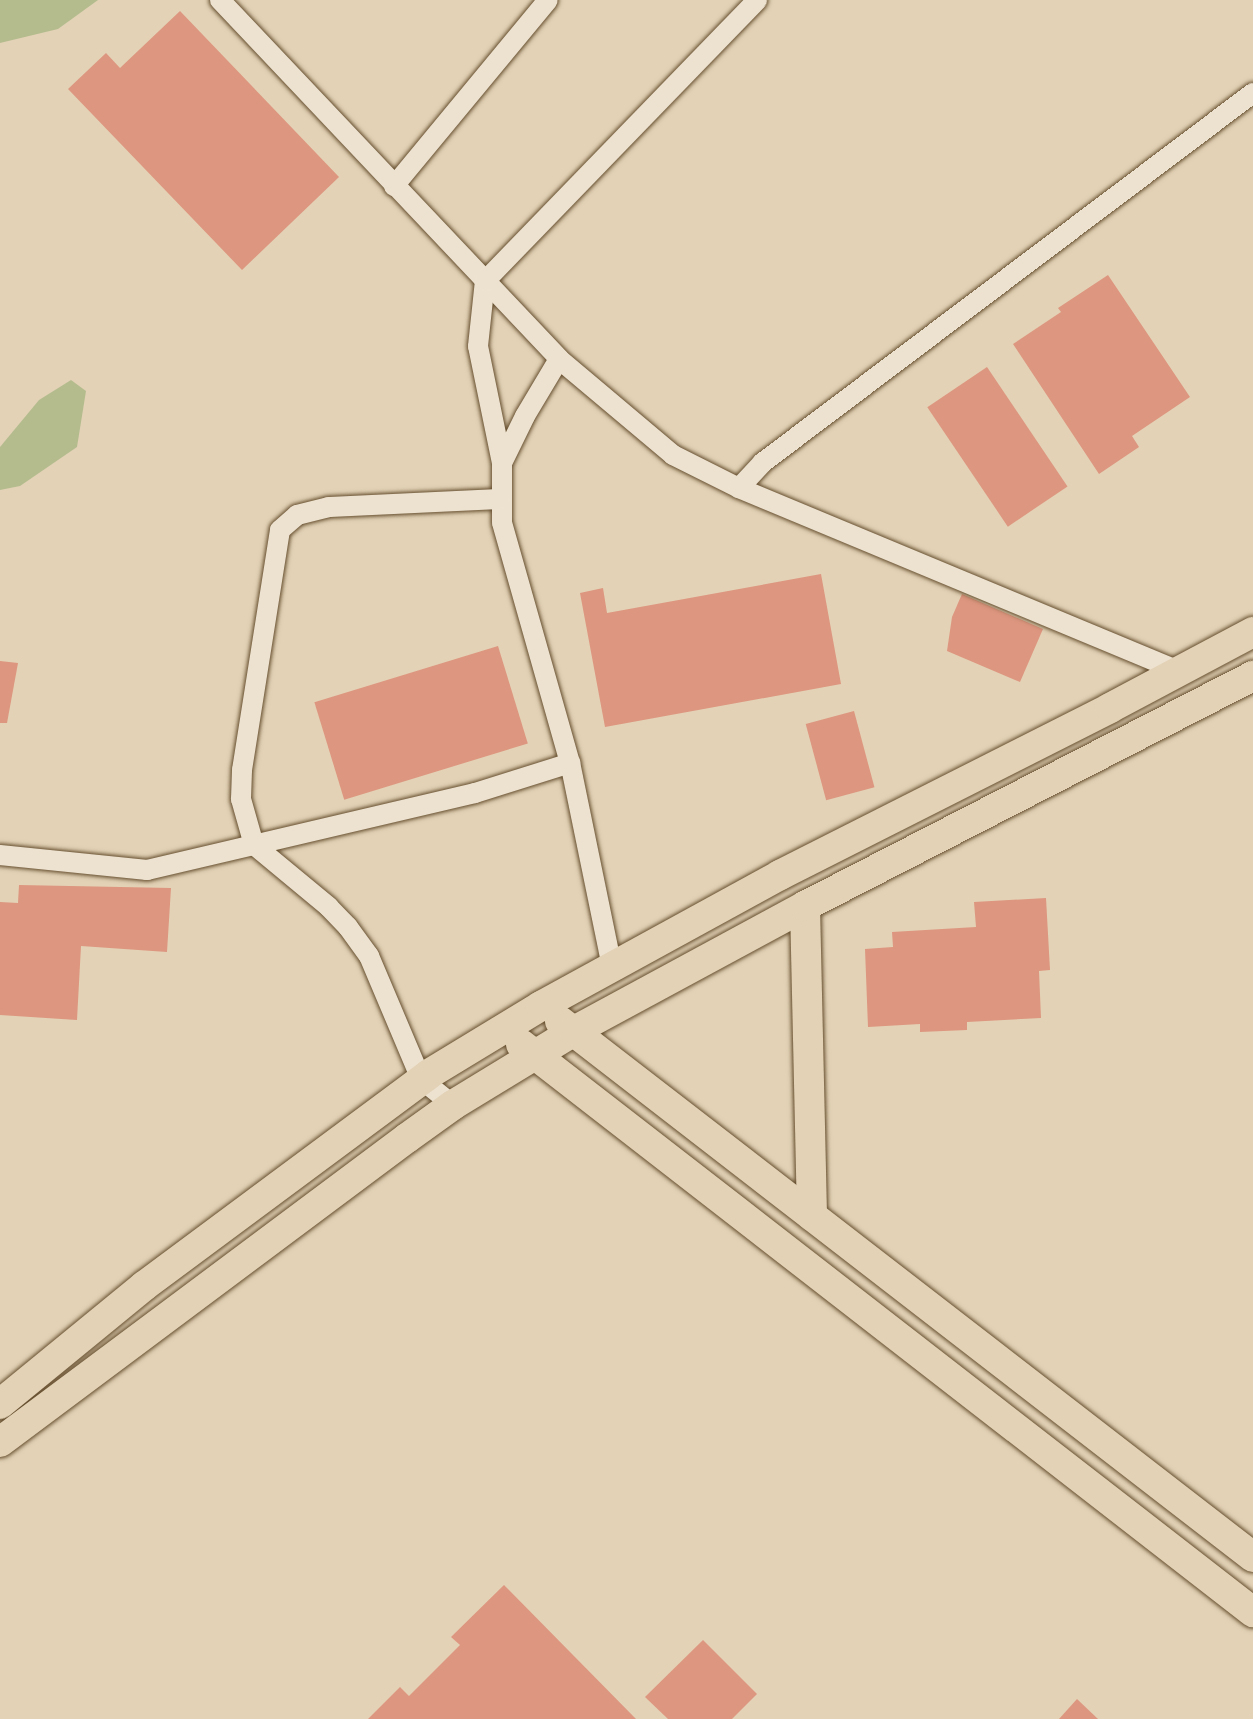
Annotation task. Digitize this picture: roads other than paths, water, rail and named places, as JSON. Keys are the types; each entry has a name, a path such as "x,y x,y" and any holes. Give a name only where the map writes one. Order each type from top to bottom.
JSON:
{"main road":[{"path":"0,1404 144,1287 421,1079 502,1029 780,875 1253,632"},
{"path":"0,1442 453,1105 574,1031 805,906 1253,676"},
{"path":"805,906 812,1216"},
{"path":"541,1006 1253,1557"},
{"path":"502,1029 1253,1612"}],"street":[{"path":"220,0 559,359 673,455 739,488 1178,671"},
{"path":"394,186 548,0"},
{"path":"612,967 570,763 502,522 500,499 502,463 477,346 485,281 757,0"},
{"path":"739,488 772,456 1253,93"},
{"path":"502,463 525,416 559,359"},
{"path":"453,1105 421,1079 369,956 329,906 254,845 241,800 242,770 280,530 297,515 329,507 500,499"},
{"path":"0,855 147,870 475,793 570,763"}]}
